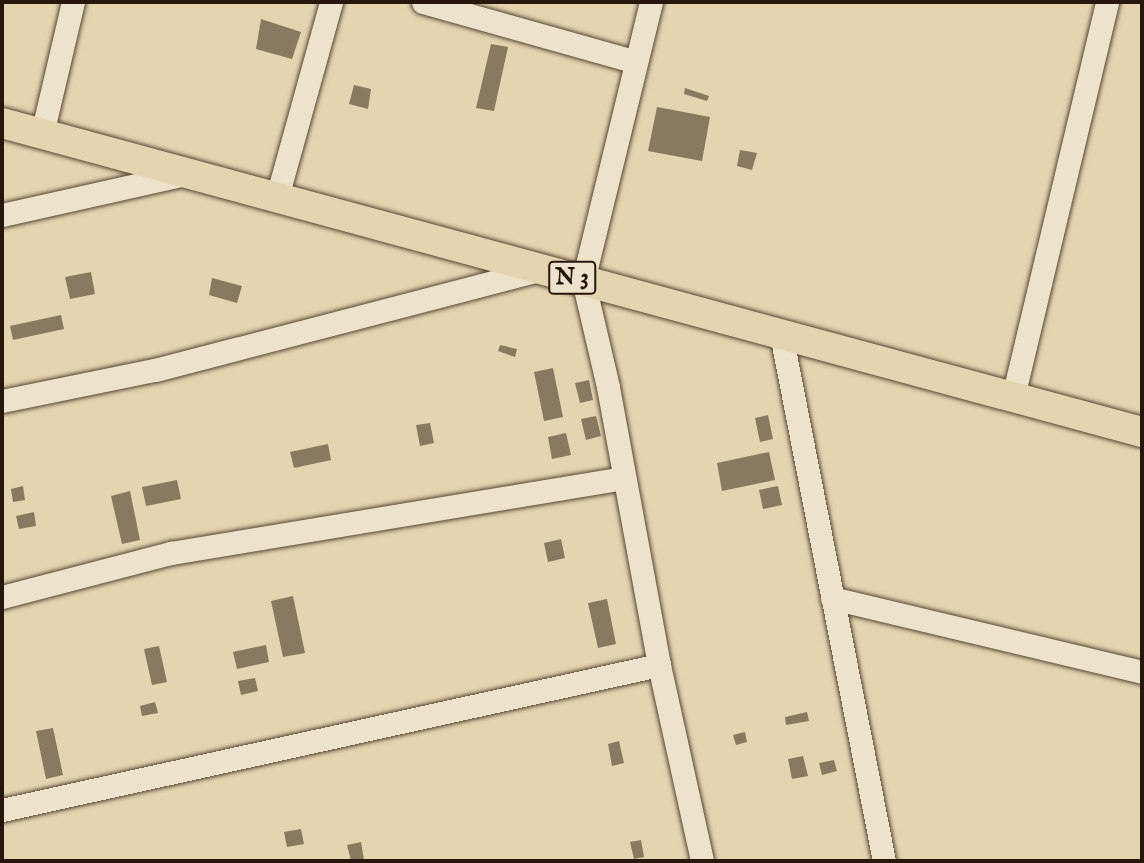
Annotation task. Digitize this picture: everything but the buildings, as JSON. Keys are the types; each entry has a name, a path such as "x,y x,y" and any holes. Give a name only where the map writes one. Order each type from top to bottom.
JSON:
{"main road":[{"name":"N 3","path":"2,123 538,271 583,280 1142,432"}],"street":[{"path":"43,134 73,2"},
{"path":"277,197 331,2"},
{"path":"423,2 636,62"},
{"path":"651,2 583,280 659,665 702,861"},
{"path":"1013,397 1107,2"},
{"path":"2,215 189,174"},
{"path":"2,401 155,370 538,271"},
{"path":"781,334 884,861"},
{"path":"2,597 171,553 624,478"},
{"path":"832,598 1142,672"},
{"path":"2,810 659,665"}]}
